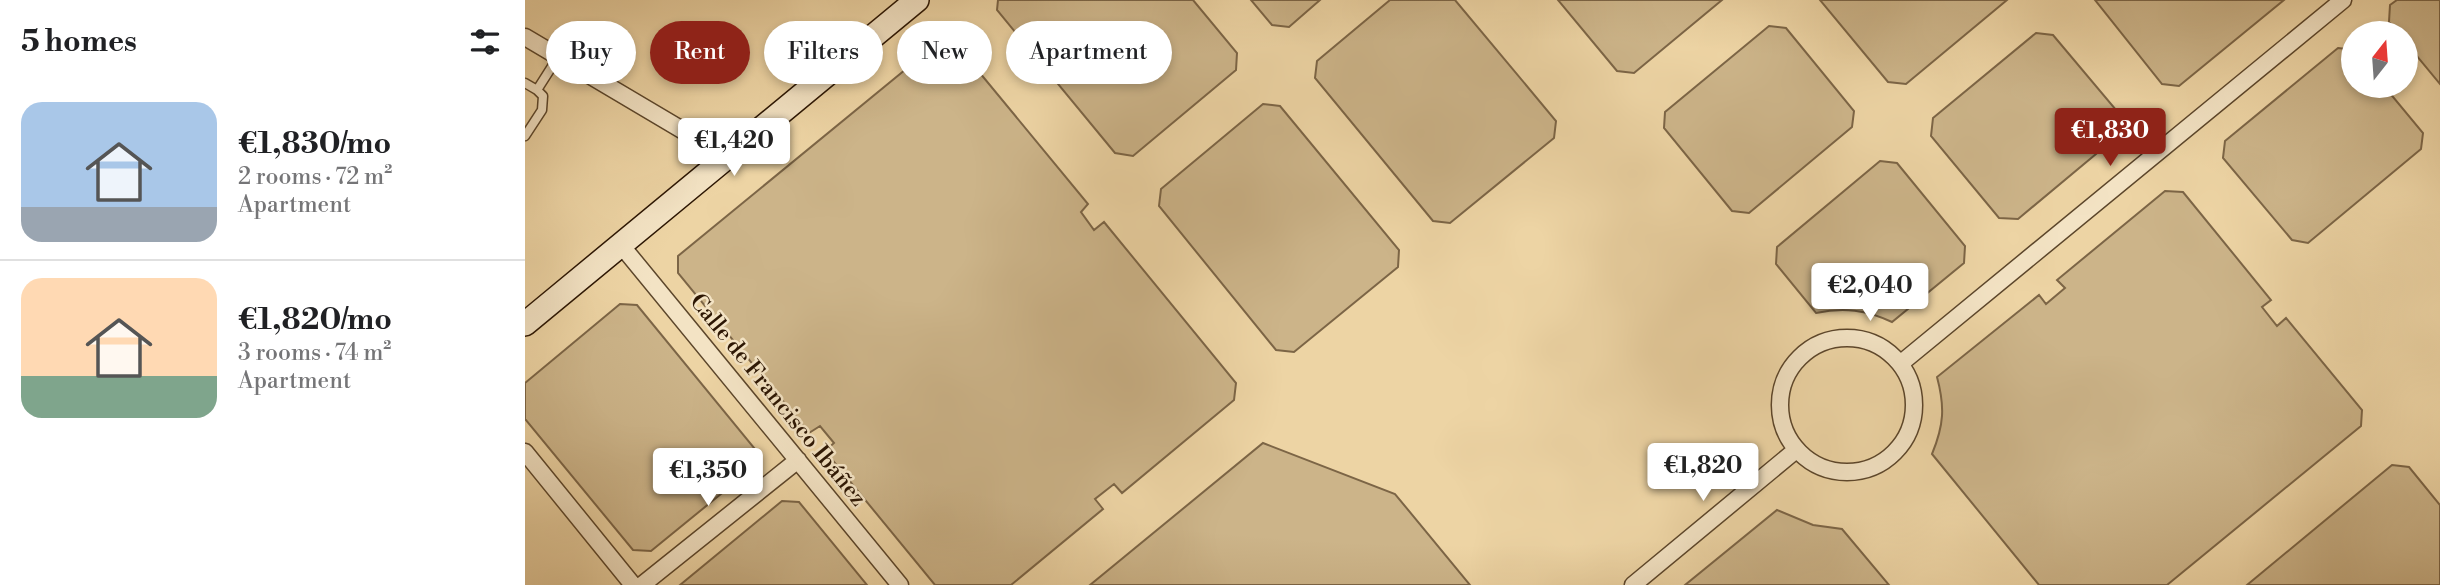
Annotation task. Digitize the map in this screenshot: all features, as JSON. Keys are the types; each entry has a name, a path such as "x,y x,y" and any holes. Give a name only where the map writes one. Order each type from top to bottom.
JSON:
{"street":[{"path":"525,324 918,0"},
{"path":"1900,364 2343,0"},
{"path":"525,37 546,50"},
{"path":"604,84 726,156"},
{"name":"Calle de Francisco Ibáñez","path":"621,245 901,585"},
{"path":"1839,338 1862,339 1883,348 1900,364 1911,384 1914,406 1910,428 1899,447 1883,462 1865,470 1837,471 1811,462 1797,450 1785,433 1779,414 1780,393 1786,374 1798,358 1817,344 1839,338"},
{"path":"1633,585 1797,450"},
{"path":"525,452 633,585"},
{"path":"642,585 798,460"}],"lane":[{"path":"537,90 546,76"},
{"path":"525,83 543,96 542,110 525,136"}],"shaded area":[{"path":"998,0 1193,0 1237,53 1236,70 1133,156 1115,153 1058,84 1172,84 1172,21 1006,21 997,10"},
{"path":"1251,0 1320,0 1289,27 1272,25"},
{"path":"1390,0 1455,0 1556,121 1554,138 1450,223 1433,221 1315,78 1317,61"},
{"path":"1558,0 1722,0 1634,73 1617,71"},
{"path":"1820,0 2007,0 1906,84 1888,82"},
{"path":"2095,0 2284,0 2179,86 2162,84"},
{"path":"2397,0 2440,0 2440,84 2419,59 2419,21 2389,21 2390,5"},
{"path":"1769,26 1786,28 1854,111 1852,127 1749,213 1732,211 1664,128 1665,112"},
{"path":"2036,33 2053,35 2122,117 2120,134 2018,219 1999,218 1931,136 1933,118"},
{"path":"2338,48 2341,48 2341,98 2394,98 2423,133 2421,149 2308,243 2292,240 2223,158 2225,141"},
{"path":"897,76 897,84 989,84 1088,204 1081,212 1094,230 1104,222 1236,383 1234,400 1122,493 1114,484 1095,499 1103,509 1011,585 935,585 825,451 834,443 820,426 809,433 678,273 678,256"},
{"path":"1263,104 1280,106 1399,250 1398,267 1294,352 1276,350 1159,206 1161,189"},
{"path":"1880,161 1897,163 1965,246 1964,263 1892,322 1855,311 1816,313 1776,264 1777,247"},
{"path":"2165,191 2183,192 2271,300 2262,307 2277,326 2286,318 2362,410 2361,426 2167,585 2039,585 1932,454 1942,416 1937,377 2039,295 2046,304 2065,288 2057,280"},
{"path":"620,304 637,305 755,449 754,467 651,551 633,550 525,419 525,383"},
{"path":"1263,443 1395,494 1470,585 1090,585"},
{"path":"2392,465 2409,467 2440,505 2440,585 2247,585"},
{"path":"782,501 799,502 867,585 680,585"},
{"path":"1777,510 1813,525 1842,529 1889,585 1685,585"}]}
